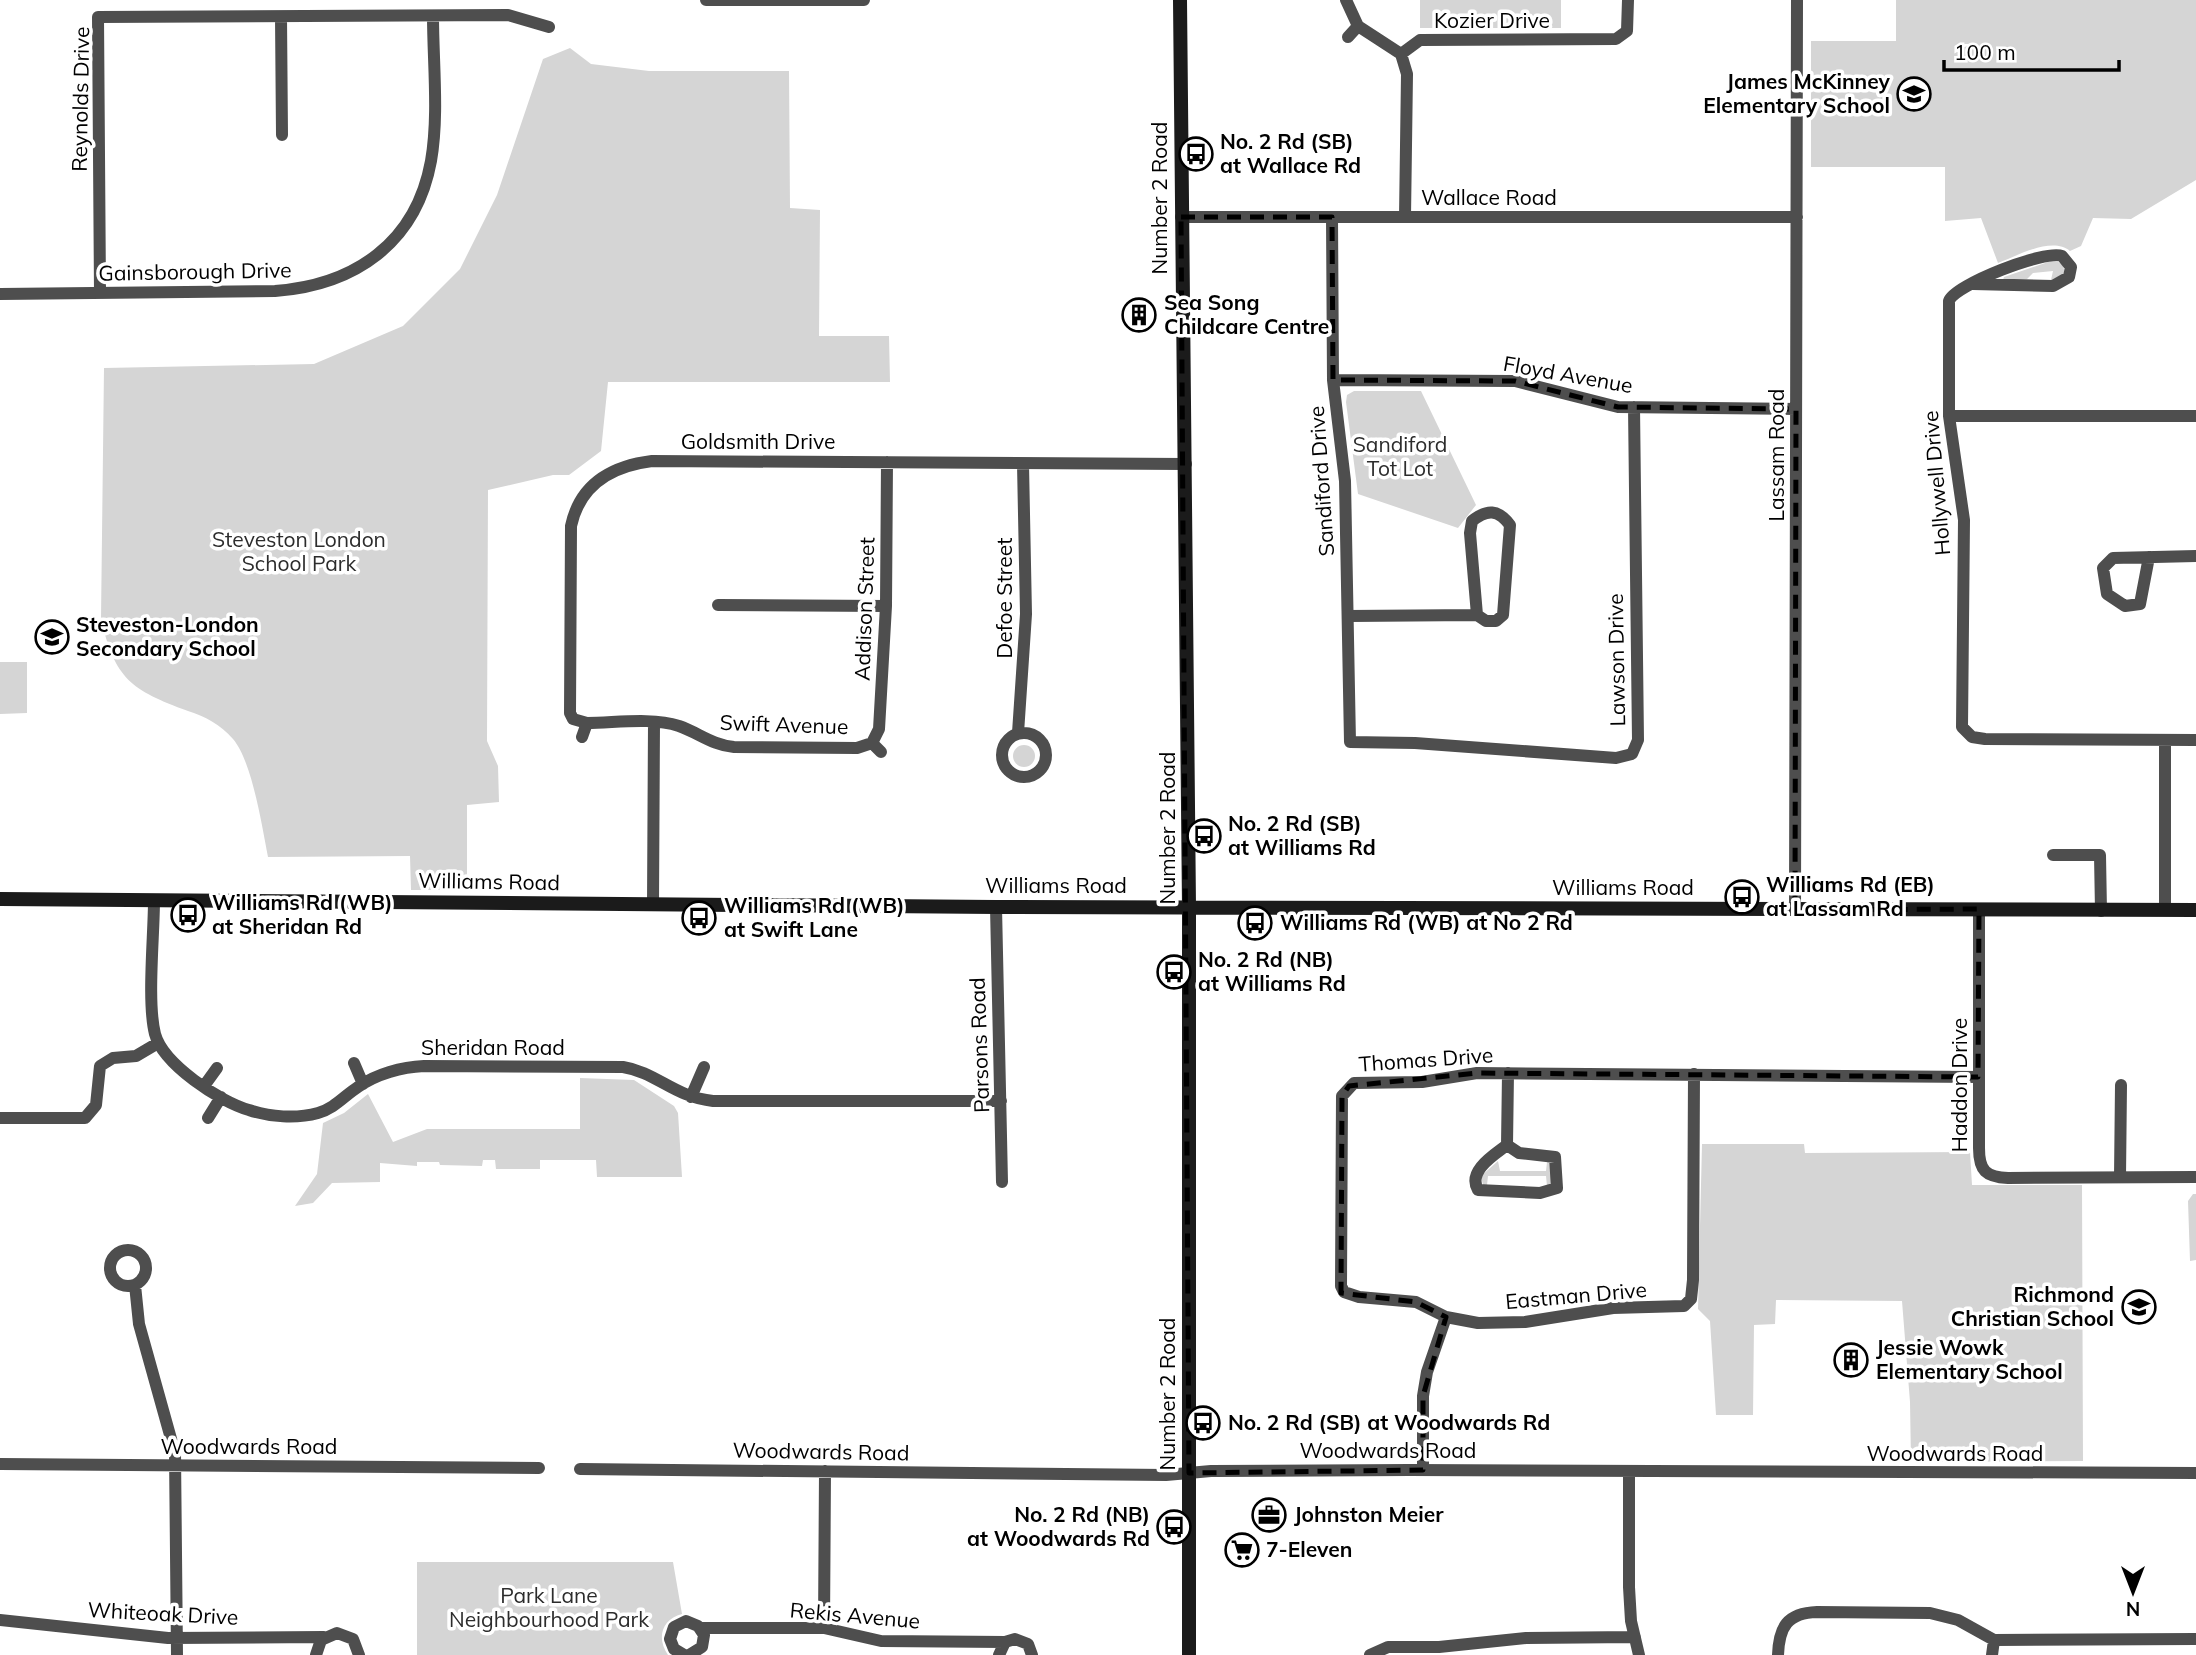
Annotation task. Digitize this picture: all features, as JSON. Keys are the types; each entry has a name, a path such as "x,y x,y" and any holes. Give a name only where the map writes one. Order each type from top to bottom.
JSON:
{"street":[{"path":"706,0 864,0"},
{"name":"Number 2 Road","path":"1180,0 1189,907 1189,1655"},
{"path":"1346,0 1358,26 1401,54 1407,74 1405,217"},
{"name":"Kozier Drive","path":"1401,54 1420,40 1610,40 1625,35 1628,0"},
{"name":"Lassam Road","path":"1796,910 1797,0"},
{"name":"Reynolds Drive","path":"100,293 98,17 508,15 549,27"},
{"name":"Gainsborough Drive","path":"0,294 297,290 335,281 381,253 411,216 428,177 433,144 433,16"},
{"path":"282,17 282,135"},
{"path":"1348,37 1358,26"},
{"name":"Sandiford Drive","path":"1332,217 1333,380 1345,481 1350,742"},
{"name":"Wallace Road","path":"1181,218 1797,217"},
{"name":"Hollywell Drive","path":"1973,284 2053,286 2069,277 2071,267 2062,256 2052,254 1973,284 1954,292 1949,301 1949,416 1964,520 1961,722 1967,734 1985,739 2165,740"},
{"name":"Floyd Avenue","path":"1333,380 1515,381 1618,407 1796,410"},
{"name":"Lawson Drive","path":"1350,742 1415,743 1616,758 1632,754 1638,740 1634,407"},
{"path":"1949,416 2196,416"},
{"name":"Goldsmith Drive","path":"587,723 573,719 570,713 571,542 575,510 593,484 621,466 652,461 1186,464"},
{"name":"Addison Street","path":"876,748 886,606 887,462"},
{"name":"Defoe Street","path":"1018,733 1026,614 1023,464"},
{"path":"1349,616 1477,615 1486,621 1496,621 1503,615 1510,525 1503,516 1492,511 1482,512 1472,521 1470,533 1477,615"},
{"path":"2149,557 2140,604 2124,606 2107,594 2103,584 2106,562 2117,558 2149,557 2196,556"},
{"path":"718,605 886,606"},
{"path":"582,737 587,723"},
{"name":"Swift Avenue","path":"587,723 654,723 680,727 724,746 876,748"},
{"path":"653,904 654,723"},
{"path":"2165,910 2165,740 2196,740"},
{"path":"2053,855 2100,855 2101,911"},
{"name":"Williams Road","path":"0,899 996,907 2196,910"},
{"path":"0,1118 85,1118 96,1105 100,1066 113,1058 136,1056 158,1043 153,1013 154,900"},
{"name":"Parsons Road","path":"996,907 1002,1182"},
{"name":"Haddon Drive","path":"1979,909 1979,1162 1984,1172 1993,1177 2008,1178 2196,1177"},
{"name":"Sheridan Road","path":"158,1043 178,1067 204,1086 257,1113 299,1115 331,1108 363,1084 395,1071 424,1066 617,1067 639,1071 671,1090 691,1097 719,1101 1001,1101"},
{"path":"354,1063 363,1084"},
{"path":"691,1097 704,1067"},
{"path":"204,1086 217,1068"},
{"name":"Thomas Drive","path":"1446,1317 1416,1302 1349,1295 1341,1286 1342,1096 1349,1086 1360,1082 1422,1082 1477,1073 1978,1077"},
{"path":"1507,1145 1520,1153 1555,1157 1557,1188 1540,1193 1478,1190 1475,1181 1478,1171 1507,1145 1508,1073"},
{"name":"Eastman Drive","path":"1446,1317 1478,1323 1525,1322 1614,1308 1684,1306 1691,1299 1693,1280 1694,1074"},
{"path":"2120,1177 2121,1085"},
{"path":"208,1118 221,1097"},
{"path":"135,1285 139,1324 175,1453 177,1655"},
{"path":"1423,1470 1423,1396 1427,1372 1446,1317"},
{"name":"Woodwards Road","path":"0,1464 539,1468"},
{"name":"Woodwards Road","path":"580,1469 1189,1473 1423,1470 1629,1473 2196,1473"},
{"path":"824,1628 825,1471"},
{"path":"1629,1473 1629,1587 1639,1655"},
{"path":"1778,1655 1779,1639 1786,1622 1807,1613 1930,1612 1958,1620 1994,1640 2196,1639"},
{"name":"Whiteoak Drive","path":"0,1620 177,1638 324,1637 333,1633 347,1635 357,1645 359,1655"},
{"name":"Rekis Avenue","path":"701,1628 703,1644 698,1651 687,1655 672,1647 671,1631 686,1621 701,1628 824,1628 922,1649 1023,1640 1030,1646 1032,1655"},
{"path":"316,1655 324,1637"},
{"path":"1370,1655 1388,1647 1439,1647 1526,1638 1635,1637"},
{"path":"1992,1655 1994,1640"},
{"path":"999,1655 1005,1642"}],"highlighted area":[{"path":"1181,217 1332,217 1333,380 1515,381 1618,407 1796,409 1795,910 1979,909 1978,1077 1477,1073 1349,1086 1342,1096 1341,1293 1416,1302 1446,1317 1423,1396 1423,1470 1189,1473"}],"green space":[{"path":"1420,0 1561,0 1561,28 1420,28"},
{"path":"1896,0 2196,0 2196,180 2131,219 2093,218 2081,246 2070,251 2063,247 2044,246 1998,263 1981,218 1945,221 1945,167 1811,167 1811,41 1896,41"},
{"name":"Steveston London School Park","path":"570,48 591,64 649,71 789,71 790,208 820,210 819,336 889,336 890,382 608,382 601,451 569,475 553,475 488,490 487,741 498,766 499,802 467,805 467,890 411,890 410,856 268,857 251,778 240,749 233,739 207,719 152,696 128,680 112,656 106,639 101,619 104,368 314,364 403,326 460,269 497,195 543,59"},
{"path":"2054,260 2062,265 2064,274 2051,280 2053,271 2033,273 2027,279 2003,280 2004,277"},
{"name":"Sandiford Tot Lot","path":"1354,391 1421,391 1476,505 1458,528 1358,494 1346,402 1347,395"},
{"path":"0,662 27,662 27,713 0,714"},
{"path":"1024,745 1032,748 1035,756 1032,764 1024,767 1016,764 1013,756 1016,748"},
{"path":"580,1078 634,1080 674,1106 678,1113 682,1177 597,1177 596,1160 540,1160 540,1169 496,1169 495,1160 483,1160 482,1166 440,1165 439,1162 417,1162 417,1166 380,1163 380,1182 332,1183 313,1203 295,1206 317,1174 323,1123 344,1113 368,1094 393,1142 427,1129 580,1129"},
{"path":"1702,1144 1804,1144 1805,1153 1970,1152 1972,1185 2082,1185 2083,1461 1911,1462 1910,1402 1902,1301 1776,1300 1775,1324 1754,1325 1753,1415 1716,1415 1710,1321 1698,1309"},
{"path":"1498,1161 1500,1171 1546,1171 1547,1162 1550,1162 1552,1183 1547,1186 1546,1176 1488,1176 1487,1185 1483,1185 1481,1176"},
{"path":"2196,1194 2196,1260 2190,1261 2188,1201"},
{"name":"Park Lane Neighbourhood Park","path":"417,1562 673,1562 682,1614 670,1620 663,1630 662,1642 668,1655 417,1655"}],"place":[{"name":"James McKinney Elementary School","path":"1914,94"},
{"name":"No. 2 Rd (SB) at Wallace Rd","path":"1196,154"},
{"name":"Sea Song Childcare Centre","path":"1139,315"},
{"name":"Steveston-London Secondary School","path":"52,637"},
{"name":"No. 2 Rd (SB) at Williams Rd","path":"1204,836"},
{"name":"Williams Rd (EB) at Lassam Rd","path":"1742,897"},
{"name":"Williams Rd (WB) at Sheridan Rd","path":"188,915"},
{"name":"Williams Rd (WB) at Swift Lane","path":"699,918"},
{"name":"Williams Rd (WB) at No 2 Rd","path":"1255,923"},
{"name":"No. 2 Rd (NB) at Williams Rd","path":"1174,972"},
{"name":"Richmond Christian School","path":"2139,1307"},
{"name":"Jessie Wowk Elementary School","path":"1851,1360"},
{"name":"No. 2 Rd (SB) at Woodwards Rd","path":"1203,1423"},
{"name":"Johnston Meier","path":"1269,1515"},
{"name":"No. 2 Rd (NB) at Woodwards Rd","path":"1174,1527"},
{"name":"7-Eleven","path":"1242,1550"}]}
